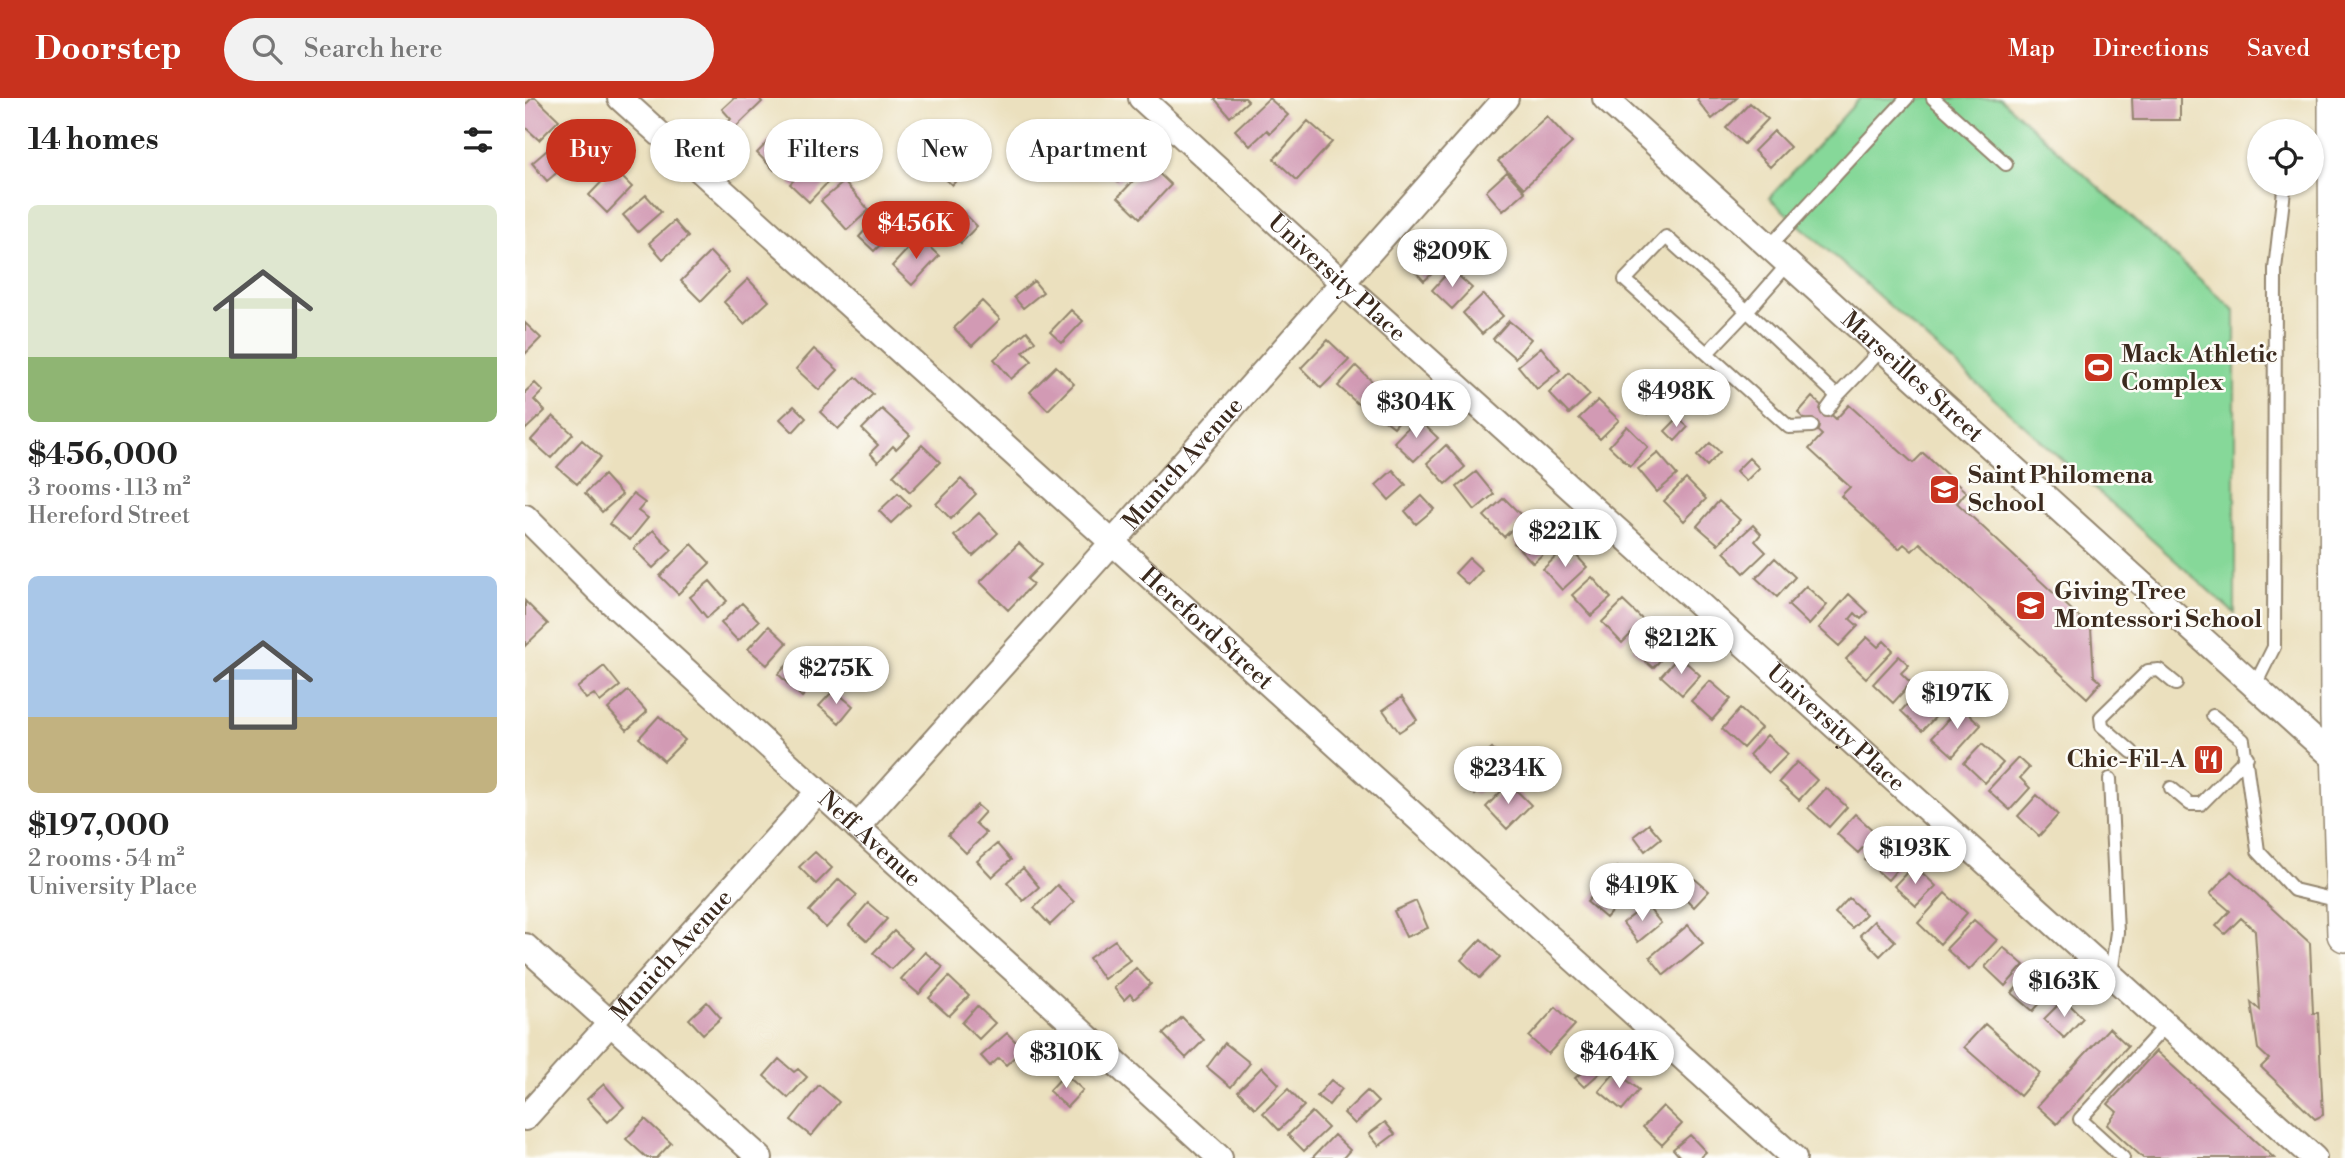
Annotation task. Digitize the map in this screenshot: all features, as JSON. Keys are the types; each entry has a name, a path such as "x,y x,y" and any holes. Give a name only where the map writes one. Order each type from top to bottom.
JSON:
{"main road":[{"path":"2336,98 2340,192 2344,918"}],"street":[{"name":"Hereford Street","path":"620,98 1794,1158"},
{"name":"University Place","path":"1141,98 2313,1158"},
{"name":"Munich Avenue","path":"857,827 1506,98"},
{"name":"Marseilles Street","path":"1605,98 2342,764"},
{"name":"Neff Avenue","path":"525,517 602,594 1220,1158"},
{"name":"Munich Avenue","path":"525,1118 818,792"},
{"path":"525,946 759,1158"}],"lane":[{"path":"1769,247 1907,98"},
{"path":"1933,98 2006,164"},
{"path":"2254,687 2274,647 2275,269 2283,196"},
{"path":"1812,426 1789,427 1625,280 1666,237 1837,396"},
{"path":"1707,353 1788,264"},
{"path":"1827,411 1837,396 1882,349"},
{"path":"2132,752 2102,726 2101,717 2148,671 2159,670 2176,684"},
{"path":"2213,716 2243,740 2258,851 2294,890 2344,918"},
{"path":"2171,788 2190,804 2201,804 2247,757"},
{"path":"2110,779 2117,932 2111,975"},
{"path":"2123,1158 2081,1119 2167,1024"}],"green space":[{"name":"Mack Athletic Complex","path":"1860,98 2000,98 2235,311 2235,614 1769,198"}],"building":[{"path":"532,98 536,98 558,119 546,119 546,133 539,140 525,127 525,105"},
{"path":"734,98 759,98 762,102 744,119 731,119 722,109"},
{"path":"1216,98 1245,98 1248,101 1230,117"},
{"path":"1269,98 1288,115 1270,133 1267,130 1250,146 1235,130"},
{"path":"1737,98 1712,119 1697,100"},
{"path":"2132,98 2180,98 2180,120 2133,120"},
{"path":"1750,103 1768,119 1744,144 1726,128"},
{"path":"1547,116 1572,143 1524,188 1498,161"},
{"path":"1308,121 1332,142 1297,180 1274,159"},
{"path":"1774,131 1790,147 1770,167 1754,151"},
{"path":"764,146 764,160 757,153"},
{"path":"546,151 546,180 532,163"},
{"path":"1507,172 1525,192 1503,211 1486,191"},
{"path":"602,182 627,182 632,187 607,213 589,195"},
{"path":"792,182 828,182 809,202 790,184"},
{"path":"844,182 869,210 847,230 821,201"},
{"path":"1132,182 1168,182 1171,185 1140,218 1118,197"},
{"path":"646,195 661,212 638,232 623,215"},
{"path":"962,211 977,226 961,243 945,229"},
{"path":"876,218 892,233 874,251 859,237"},
{"path":"674,221 688,237 663,259 649,243"},
{"path":"1432,232 1445,245 1440,250 1448,259 1424,281 1404,259"},
{"path":"919,237 939,256 912,285 892,266"},
{"path":"710,252 729,272 701,301 681,281"},
{"path":"1451,269 1472,288 1452,309 1432,290"},
{"path":"748,279 769,301 744,324 724,302"},
{"path":"1034,281 1043,292 1023,308 1014,297"},
{"path":"1483,294 1503,316 1482,334 1463,313"},
{"path":"982,301 1000,319 972,346 954,328"},
{"path":"1071,310 1083,321 1062,343 1050,332"},
{"path":"1509,321 1531,339 1515,358 1493,339"},
{"path":"525,323 541,338 525,354"},
{"path":"1027,331 1035,341 1023,352 1032,361 1011,379 994,359"},
{"path":"1328,340 1349,360 1321,388 1301,368"},
{"path":"1541,347 1560,370 1537,389 1518,366"},
{"path":"814,349 838,370 819,390 796,369"},
{"path":"1056,366 1074,384 1048,410 1030,392"},
{"path":"1356,366 1377,386 1359,405 1338,386"},
{"path":"1569,373 1590,395 1569,414 1549,393"},
{"path":"856,377 873,394 838,429 820,412"},
{"path":"535,383 543,391 534,400 545,411 525,430 525,392"},
{"path":"1657,385 1666,395 1647,414 1637,405"},
{"path":"1387,390 1409,409 1394,427 1371,409"},
{"path":"1812,397 1836,419 1849,405 1913,463 1923,453 1966,492 1957,503 2091,628 2094,676 2101,682 2087,698 1920,543 1912,551 1904,544 1899,549 1841,496 1850,487 1809,449 1822,435 1798,413"},
{"path":"1598,400 1619,420 1600,439 1579,418"},
{"path":"794,406 806,418 793,432 780,419"},
{"path":"882,409 910,435 896,449 893,446 878,462 870,453 878,445 862,429"},
{"path":"553,416 573,434 551,458 531,440"},
{"path":"1417,418 1438,438 1414,461 1394,442"},
{"path":"1678,418 1688,427 1675,441 1665,431"},
{"path":"1627,426 1648,447 1630,466 1609,446"},
{"path":"582,440 601,457 577,484 557,467"},
{"path":"1710,443 1720,452 1707,466 1697,456"},
{"path":"922,445 940,462 910,492 893,475"},
{"path":"1446,445 1465,467 1446,484 1427,463"},
{"path":"1658,453 1677,475 1657,492 1638,469"},
{"path":"1749,458 1759,468 1746,481 1736,471"},
{"path":"1393,470 1406,485 1389,500 1376,485"},
{"path":"1476,472 1494,494 1475,510 1457,487"},
{"path":"604,475 622,495 602,512 585,493"},
{"path":"961,479 976,494 951,519 936,504"},
{"path":"1686,479 1706,499 1684,521 1664,501"},
{"path":"898,493 910,505 891,523 879,511"},
{"path":"633,494 645,503 638,511 648,518 630,540 609,524"},
{"path":"1422,496 1434,509 1416,524 1405,511"},
{"path":"1504,498 1524,518 1504,537 1484,516"},
{"path":"1719,501 1740,520 1718,544 1697,526"},
{"path":"979,513 998,533 973,556 954,536"},
{"path":"1539,520 1558,540 1533,563 1514,543"},
{"path":"1753,525 1761,534 1755,541 1766,552 1744,573 1724,552"},
{"path":"653,530 672,550 653,568 634,549"},
{"path":"1019,543 1041,565 1027,579 1033,584 1008,610 980,582"},
{"path":"692,544 710,563 678,594 660,576"},
{"path":"1562,551 1569,559 1575,554 1587,567 1562,590 1543,569"},
{"path":"1469,558 1482,570 1468,585 1455,573"},
{"path":"1775,558 1795,577 1777,597 1756,578"},
{"path":"1592,577 1611,598 1591,616 1572,595"},
{"path":"710,581 727,601 707,618 690,597"},
{"path":"1806,586 1827,605 1809,625 1788,605"},
{"path":"1849,594 1868,612 1861,619 1855,613 1850,619 1858,626 1839,646 1819,628"},
{"path":"525,601 548,624 525,646"},
{"path":"1623,601 1644,621 1622,643 1602,622"},
{"path":"742,603 759,621 738,641 721,623"},
{"path":"1655,624 1676,643 1653,668 1632,649"},
{"path":"769,626 787,643 767,665 748,649"},
{"path":"1867,637 1878,647 1884,641 1893,650 1866,678 1846,659"},
{"path":"798,654 821,677 802,697 778,674"},
{"path":"1679,656 1700,675 1682,695 1661,676"},
{"path":"1899,656 1909,665 1901,673 1911,683 1893,703 1873,684"},
{"path":"604,666 620,686 600,702 594,694 586,699 577,688"},
{"path":"1710,681 1731,699 1712,720 1691,701"},
{"path":"1921,689 1943,709 1922,731 1901,711"},
{"path":"834,690 853,706 839,723 819,706"},
{"path":"628,691 647,712 627,730 608,709"},
{"path":"1402,697 1417,720 1399,732 1383,710"},
{"path":"1960,706 1981,725 1953,756 1932,737"},
{"path":"1740,709 1761,728 1743,748 1722,729"},
{"path":"659,716 685,740 664,761 639,738"},
{"path":"1767,735 1788,754 1769,773 1749,755"},
{"path":"1982,744 2003,763 1985,783 1964,763"},
{"path":"1492,748 1508,766 1475,795 1459,777"},
{"path":"2018,758 2029,768 2020,778 2030,788 2010,810 1988,790"},
{"path":"1797,762 1817,780 1799,800 1779,782"},
{"path":"1509,783 1531,805 1507,829 1486,807"},
{"path":"1826,788 1847,807 1829,827 1808,808"},
{"path":"2037,795 2058,815 2039,836 2018,816"},
{"path":"977,805 985,812 975,823 986,833 966,853 948,835"},
{"path":"1855,814 1876,833 1858,853 1837,834"},
{"path":"1649,824 1661,838 1645,851 1634,836"},
{"path":"1884,840 1906,859 1888,880 1865,860"},
{"path":"997,844 1011,860 992,877 977,861"},
{"path":"815,852 832,868 816,884 799,867"},
{"path":"1914,865 1936,886 1916,906 1894,886"},
{"path":"1617,867 1636,883 1606,918 1587,902"},
{"path":"1023,868 1039,887 1023,901 1007,882"},
{"path":"2231,871 2310,943 2313,1013 2318,1013 2323,1115 2315,1119 2261,1067 2269,1059 2258,1049 2251,1002 2260,1010 2255,931 2241,918 2225,934 2216,926 2230,911 2210,894"},
{"path":"839,879 857,895 826,928 809,911"},
{"path":"1695,879 1709,891 1694,907 1681,894"},
{"path":"1057,885 1074,902 1050,925 1034,908"},
{"path":"1945,893 1967,913 1940,944 1918,923"},
{"path":"1849,898 1866,914 1852,928 1835,913"},
{"path":"1416,901 1428,928 1406,937 1394,911"},
{"path":"868,903 887,919 867,941 849,925"},
{"path":"1646,905 1661,923 1638,942 1623,923"},
{"path":"1974,920 1997,940 1969,970 1946,949"},
{"path":"1874,921 1895,941 1880,956 1860,935"},
{"path":"1688,925 1703,943 1664,975 1650,957"},
{"path":"894,931 912,948 891,969 873,953"},
{"path":"1481,939 1500,957 1480,978 1461,960"},
{"path":"1115,940 1130,960 1104,979 1089,958"},
{"path":"2003,947 2024,965 2005,986 1985,967"},
{"path":"925,952 943,967 919,994 901,979"},
{"path":"1136,968 1151,984 1134,999 1130,994 1124,1000 1114,988"},
{"path":"2031,971 2052,990 2033,1011 2012,993"},
{"path":"949,977 969,996 949,1016 929,998"},
{"path":"2064,999 2083,1018 2064,1038 2044,1019"},
{"path":"707,1002 721,1018 703,1034 689,1019"},
{"path":"977,1006 995,1023 979,1039 962,1023"},
{"path":"1556,1007 1575,1025 1548,1054 1529,1037"},
{"path":"1182,1017 1204,1040 1186,1058 1163,1034"},
{"path":"1985,1024 2040,1073 2020,1096 1964,1047"},
{"path":"2109,1028 2128,1046 2057,1124 2037,1106"},
{"path":"1007,1033 1023,1049 1006,1065 999,1058 990,1066 981,1056"},
{"path":"1592,1042 1611,1063 1584,1087 1575,1078 1581,1073 1571,1061"},
{"path":"1225,1043 1250,1063 1231,1087 1207,1067"},
{"path":"2156,1051 2274,1158 2143,1158 2107,1125 2117,1112 2108,1104"},
{"path":"779,1059 794,1072 798,1069 807,1077 788,1098 764,1076"},
{"path":"1262,1067 1279,1084 1255,1108 1238,1091"},
{"path":"1616,1071 1639,1090 1622,1110 1599,1091"},
{"path":"1065,1074 1083,1090 1067,1107 1049,1091"},
{"path":"1331,1080 1342,1089 1329,1105 1317,1096"},
{"path":"604,1084 624,1107 608,1122 587,1099"},
{"path":"819,1085 839,1102 811,1136 791,1120"},
{"path":"1288,1089 1304,1106 1279,1130 1263,1113"},
{"path":"1367,1091 1378,1102 1355,1124 1344,1113"},
{"path":"1663,1106 1682,1124 1662,1145 1643,1127"},
{"path":"1312,1112 1328,1128 1304,1151 1288,1135"},
{"path":"645,1119 671,1143 657,1158 647,1158 626,1139"},
{"path":"1385,1122 1395,1134 1379,1146 1369,1134"},
{"path":"1334,1135 1350,1150 1343,1158 1312,1158"},
{"path":"1690,1135 1706,1152 1699,1158 1681,1158 1673,1149"}],"place":[{"name":"Mack Athletic Complex","path":"2098,368"},
{"name":"Saint Philomena School","path":"1945,489"},
{"name":"Giving Tree Montessori School","path":"2031,605"},
{"name":"Chic-Fil-A","path":"2209,759"}]}
